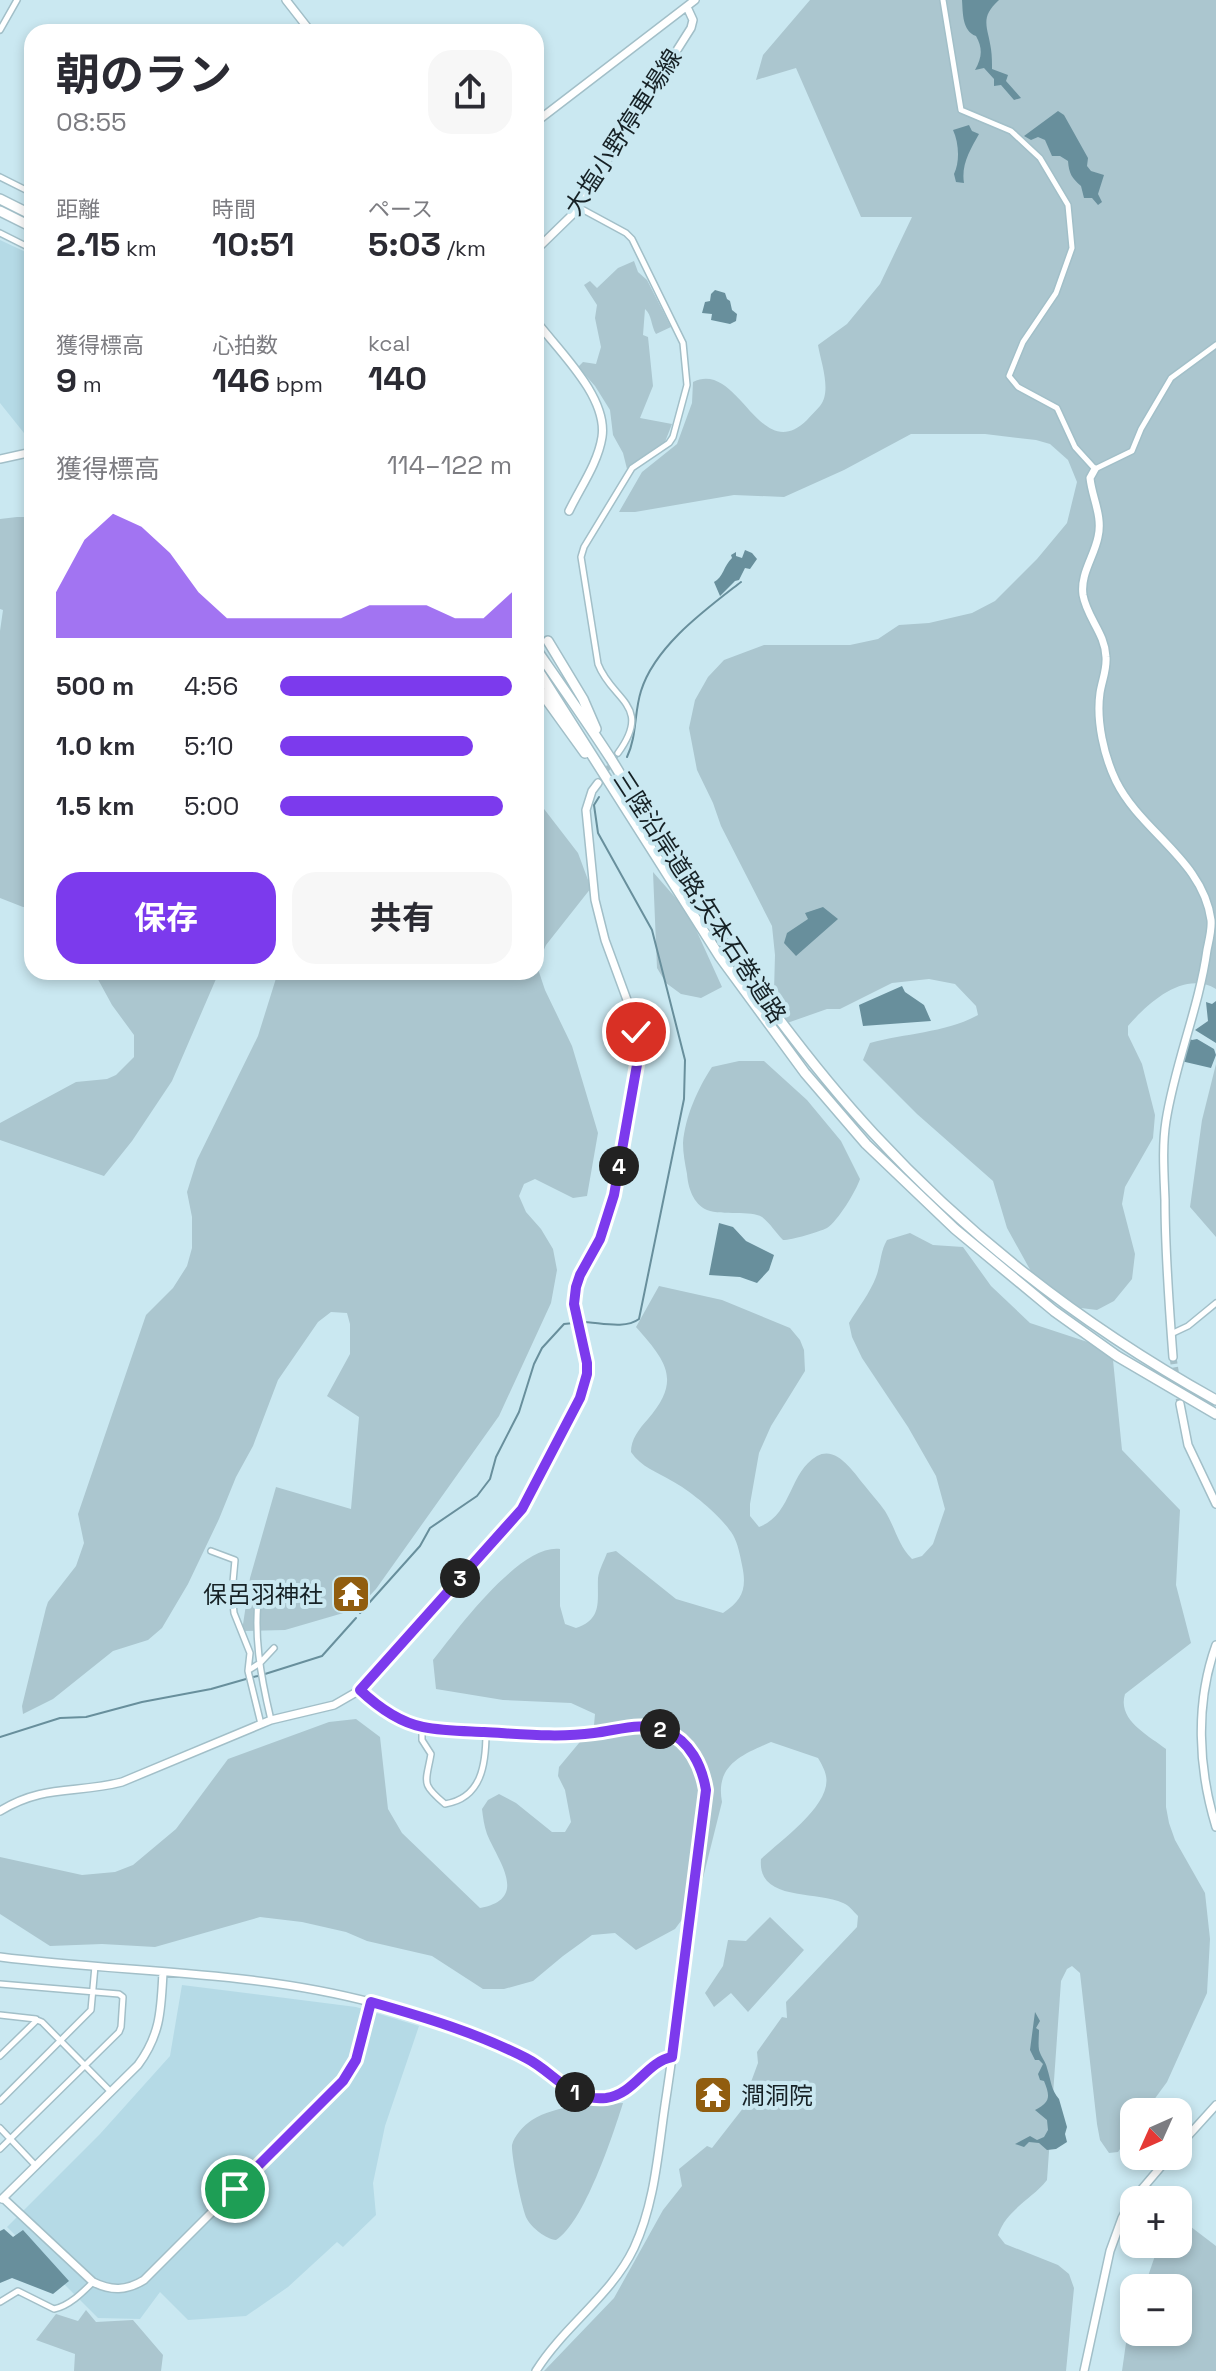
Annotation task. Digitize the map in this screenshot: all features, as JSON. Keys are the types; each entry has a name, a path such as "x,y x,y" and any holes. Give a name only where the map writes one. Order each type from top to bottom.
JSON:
{"highway":[{"path":"0,199 24,211"},
{"path":"0,211 24,223"},
{"path":"548,641 613,754"},
{"name":"三陸沿岸道路;矢本石巻道路","path":"544,660 613,754 730,951 815,1066 875,1135 1012,1263 1062,1302 1216,1400"},
{"name":"三陸沿岸道路;矢本石巻道路","path":"544,680 720,957 805,1073 858,1135 907,1185 1005,1272 1117,1356 1216,1414"},
{"path":"544,696 647,841"}],"street":[{"path":"0,30 17,0"},
{"path":"286,0 305,24"},
{"name":"大塩小野停車場線","path":"544,116 695,0"},
{"path":"943,0 961,110 1011,131 1040,158 1068,205 1072,248 1056,293 1023,342 1009,376 1018,387 1057,408 1075,447 1095,469"},
{"name":"大塩小野停車場線","path":"544,242 578,207 691,28 693,20 687,7"},
{"path":"0,177 24,189"},
{"path":"578,207 632,239 683,343 687,385 669,443 632,468 581,557 598,664 602,676 626,702 632,717 629,734 613,754"},
{"path":"0,233 24,245"},
{"path":"544,332 593,396 601,414 602,436 598,451 569,511"},
{"path":"1173,1357 1165,1230 1166,1124 1171,1094 1199,996 1212,921 1203,893 1188,866 1132,807 1116,781 1100,726 1100,694 1106,667 1104,641 1088,613 1083,579 1099,537 1100,519 1090,478 1095,469 1132,451 1141,429 1171,378 1216,345"},
{"path":"0,459 24,454"},
{"path":"1,1808 30,1795 122,1782 271,1720 334,1705 360,1690 522,1509 585,1386 587,1363 574,1304 576,1287 611,1209 638,1059 634,1019 605,940 595,900 586,810 598,783"},
{"path":"1171,1334 1188,1326 1216,1303"},
{"path":"1180,1404 1188,1445 1216,1504"},
{"path":"211,1551 235,1560 234,1613 250,1653 248,1671 261,1724"},
{"path":"260,1587 261,1678 271,1720"},
{"path":"1216,1645 1204,1686 1201,1717 1206,1782 1216,1827"},
{"path":"248,1671 274,1648"},
{"path":"360,1690 374,1704 395,1717 422,1727 546,1736 642,1726 668,1732 686,1745 704,1777 706,1790 652,2189 635,2247 616,2278 554,2344 536,2371"},
{"path":"422,1727 422,1740 431,1754 425,1776 427,1788 445,1804 461,1801 475,1786 486,1763 486,1732"},
{"path":"0,1957 278,1982 371,2002 435,2021 530,2059 569,2090 591,2098 613,2096 625,2091 661,2060 672,2057"},
{"path":"0,2101 91,2010 95,1965"},
{"path":"163,1972 159,2023 138,2065 2,2200 93,2282 110,2289 123,2289 144,2280 343,2081 356,2060 371,2002"},
{"path":"0,1984 119,1994 123,1997 121,2027 0,2149"},
{"path":"0,2015 37,2020 61,2040 111,2092"},
{"path":"0,2055 37,2020"},
{"path":"1192,2132 1216,2105"},
{"path":"0,2128 36,2166"},
{"path":"1084,2371 1116,2233 1130,2203 1158,2170"},
{"path":"0,2302 18,2291 58,2309 93,2282"}],"shaded area":[{"path":"810,0 1216,0 1216,989 1204,984 1179,986 1156,999 1128,1026 1128,1035 1142,1064 1155,1115 1153,1138 1125,1187 1122,1204 1135,1254 1132,1279 1114,1301 1097,1310 1073,1307 1033,1275 1007,1228 993,1181 917,1114 863,1060 870,1043 939,1029 978,1015 976,1006 955,984 929,979 892,983 840,1009 827,1009 773,1028 775,955 772,926 721,826 697,770 689,728 695,700 708,677 724,660 764,645 850,645 878,639 899,625 929,623 972,613 995,601 1067,523 1077,482 1068,460 1050,444 1036,440 985,434 911,434 844,470 784,497 734,495 619,512 642,472 677,444 692,403 693,382 709,379 723,385 762,423 775,431 790,431 807,420 820,406 825,393 818,345 847,324 880,284 912,217 861,217 796,68 756,80 763,55"},
{"path":"962,0 999,0 987,18 992,69 1008,75 1006,81 1021,98 1014,100 1001,85 994,86 994,79 984,68 975,70 981,49 976,36 966,26"},
{"path":"1058,111 1064,115 1088,158 1087,166 1091,171 1104,175 1098,194 1102,202 1098,205 1092,198 1084,198 1081,186 1070,173 1068,161 1052,156 1045,140 1038,137 1031,140 1024,136"},
{"path":"969,125 972,131 979,134 965,164 964,183 956,182 954,174 958,152 953,130"},
{"path":"0,240 24,251 24,433 0,403"},
{"path":"634,261 671,327 656,334 645,309 643,335 648,337 653,386 640,418 672,424 665,442 627,469 613,435 610,410 578,367 583,362 596,364 601,347 595,318 597,305 584,285 590,281 597,288 618,268"},
{"path":"715,290 725,293 737,314 736,321 730,324 711,320 712,314 702,313 705,302 710,301"},
{"path":"24,517 24,907 0,898 0,631 3,610 0,609 0,519"},
{"path":"745,550 757,559 720,596 714,582 732,558 731,555 736,552 736,556 742,558"},
{"path":"544,809 578,853 591,888 544,950"},
{"path":"653,872 688,912 722,987 701,998 681,994 666,983 657,968"},
{"path":"823,907 838,919 796,956 784,943 787,933 808,919 805,913"},
{"path":"98,980 216,980 172,1081 104,1176 0,1140 0,1123 76,1082 116,1075 134,1057 134,1035"},
{"path":"276,980 542,980 572,1046 598,1133 587,1196 573,1198 535,1179 524,1184 519,1196 526,1212 553,1249 557,1270 551,1303 499,1416 376,1589 357,1609 285,1630 242,1631 250,1578 276,1487 351,1509 359,1417 327,1396 350,1354 350,1324 347,1313 331,1312 318,1322 278,1380 253,1446 219,1519 188,1584 162,1628 148,1640 113,1651 53,1699 23,1714 22,1706 46,1608 76,1566 84,1543 78,1514 146,1315 173,1288 187,1266 192,1248 192,1217 187,1192 197,1160 258,1036"},
{"path":"902,986 905,992 924,1005 931,1021 863,1026 859,1005"},
{"path":"1216,1001 1216,1043 1195,1030 1208,1021 1206,1002 1212,1004"},
{"path":"1188,1038 1197,1039 1214,1049 1216,1055 1211,1068 1181,1061"},
{"path":"739,1061 764,1061 807,1100 841,1141 860,1179 846,1205 827,1228 783,1240 762,1217 707,1210 692,1195 683,1147 689,1113 712,1067"},
{"path":"1216,1064 1216,1237 1190,1207 1202,1120"},
{"path":"719,1223 733,1227 746,1241 774,1255 769,1270 757,1283 740,1277 709,1275"},
{"path":"910,1233 933,1245 963,1247 991,1286 1030,1323 1112,1350 1122,1450 1180,1510 1176,1585 1191,1643 1125,1694 1124,1703 1136,1726 1166,1749 1169,1823 1175,1840 1205,1893 1210,1939 1207,1993 1167,2082 1155,2098 1120,2098 1120,2149 1109,2153 1100,2140 1097,2124 1080,1973 1072,1966 1061,1981 1047,2180 1013,2211 998,2235 1005,2244 1058,2265 1069,2274 1074,2288 1066,2371 544,2371 614,2298 663,2210 682,2186 679,2169 707,2146 712,2148 758,2089 751,2082 758,2063 757,2052 782,2017 787,2018 786,2002 857,1927 858,1916 845,1904 778,1888 768,1882 762,1873 761,1859 803,1822 821,1799 826,1776 818,1758 771,1742 741,1757 727,1770 698,1898 675,1929 636,1950 615,1933 592,1935 533,1981 504,1989 483,1989 432,1956 302,1922 260,1917 155,1947 102,1944 50,1946 0,1914 0,1857 82,1875 115,1872 133,1865 176,1829 228,1759 329,1722 356,1719 380,1737 388,1809 402,1833 480,1908 495,1903 504,1896 506,1878 487,1834 482,1809 488,1800 499,1794 516,1803 552,1832 565,1832 571,1822 565,1790 558,1776 559,1767 594,1725 595,1714 571,1703 503,1700 436,1689 433,1660 490,1591 526,1560 544,1551 560,1549 560,1606 565,1624 576,1628 591,1620 595,1614 599,1575 607,1553 616,1551 676,1599 723,1613 742,1593 739,1550 728,1528 697,1498 644,1465 631,1452 634,1438 658,1405 667,1382 662,1361 636,1327 659,1286 722,1300 790,1328 800,1340 805,1371 771,1426 759,1453 750,1516 759,1527 778,1513 808,1463 817,1456 831,1454 850,1468 880,1504 912,1559 922,1556 933,1544 945,1509 936,1476 862,1358 849,1323 873,1283 887,1240"},
{"path":"770,1917 804,1950 748,2012 731,1993 714,2007 705,1993 723,1966 728,1940 746,1941"},
{"path":"182,1985 356,2007 419,2026 385,2126 373,2183 376,2215 343,2247 337,2242 288,2287 246,2316 188,2320 160,2292 140,2319 98,2318 7,2227 100,2134 170,2056"},
{"path":"1035,2012 1040,2021 1036,2028 1039,2030 1039,2050 1067,2127 1067,2142 1056,2149 1047,2150 1039,2143 1029,2142 1024,2147 1015,2144 1030,2136 1037,2140 1044,2137 1048,2130 1047,2120 1035,2110 1044,2104 1048,2095 1044,2081 1038,2074 1043,2064 1035,2060 1030,2050"},
{"path":"623,2103 596,2177 577,2216 556,2240 544,2235 532,2226 525,2214 513,2159 515,2138 529,2122 553,2111"},
{"path":"1192,2228 1216,2246 1216,2371 1122,2371 1126,2346 1192,2346 1192,2274 1149,2274 1154,2258 1192,2258"},
{"path":"4,2229 13,2237 23,2230 69,2281 53,2294 12,2278 0,2283 0,2231"},
{"path":"86,2310 96,2322 133,2320 163,2355 161,2371 74,2371 75,2354 36,2340 56,2314 78,2321"}],"waterway":[{"path":"627,757 641,691 657,659 683,630 741,582"},
{"path":"581,1322 619,1325 639,1319 684,1099 685,1060 652,930 598,833 594,805 599,797"},
{"path":"360,1613 420,1546 430,1528 477,1496 490,1479 496,1457 519,1412 542,1348 564,1324 574,1323"},
{"path":"265,1674 322,1656 356,1618"},
{"path":"253,1677 258,1676"},
{"path":"0,1737 60,1718 86,1717 246,1679"}],"tunnel":[{"path":"598,783 618,753"},
{"path":"1173,1357 1180,1404"}],"place":[{"name":"保呂羽神社","path":"351,1594"},
{"name":"澗洞院","path":"713,2095"}],"route":[{"path":"235,2189 343,2081 356,2060 371,2002 435,2021 530,2059 569,2090 591,2098 613,2096 625,2091 661,2060 672,2057 706,1790 700,1766 686,1745 668,1732 642,1726 546,1736 422,1727 395,1717 374,1704 360,1690 513,1521 531,1494 580,1398 585,1386 587,1363 574,1304 576,1287 600,1239 614,1195 638,1059 636,1032"}]}
